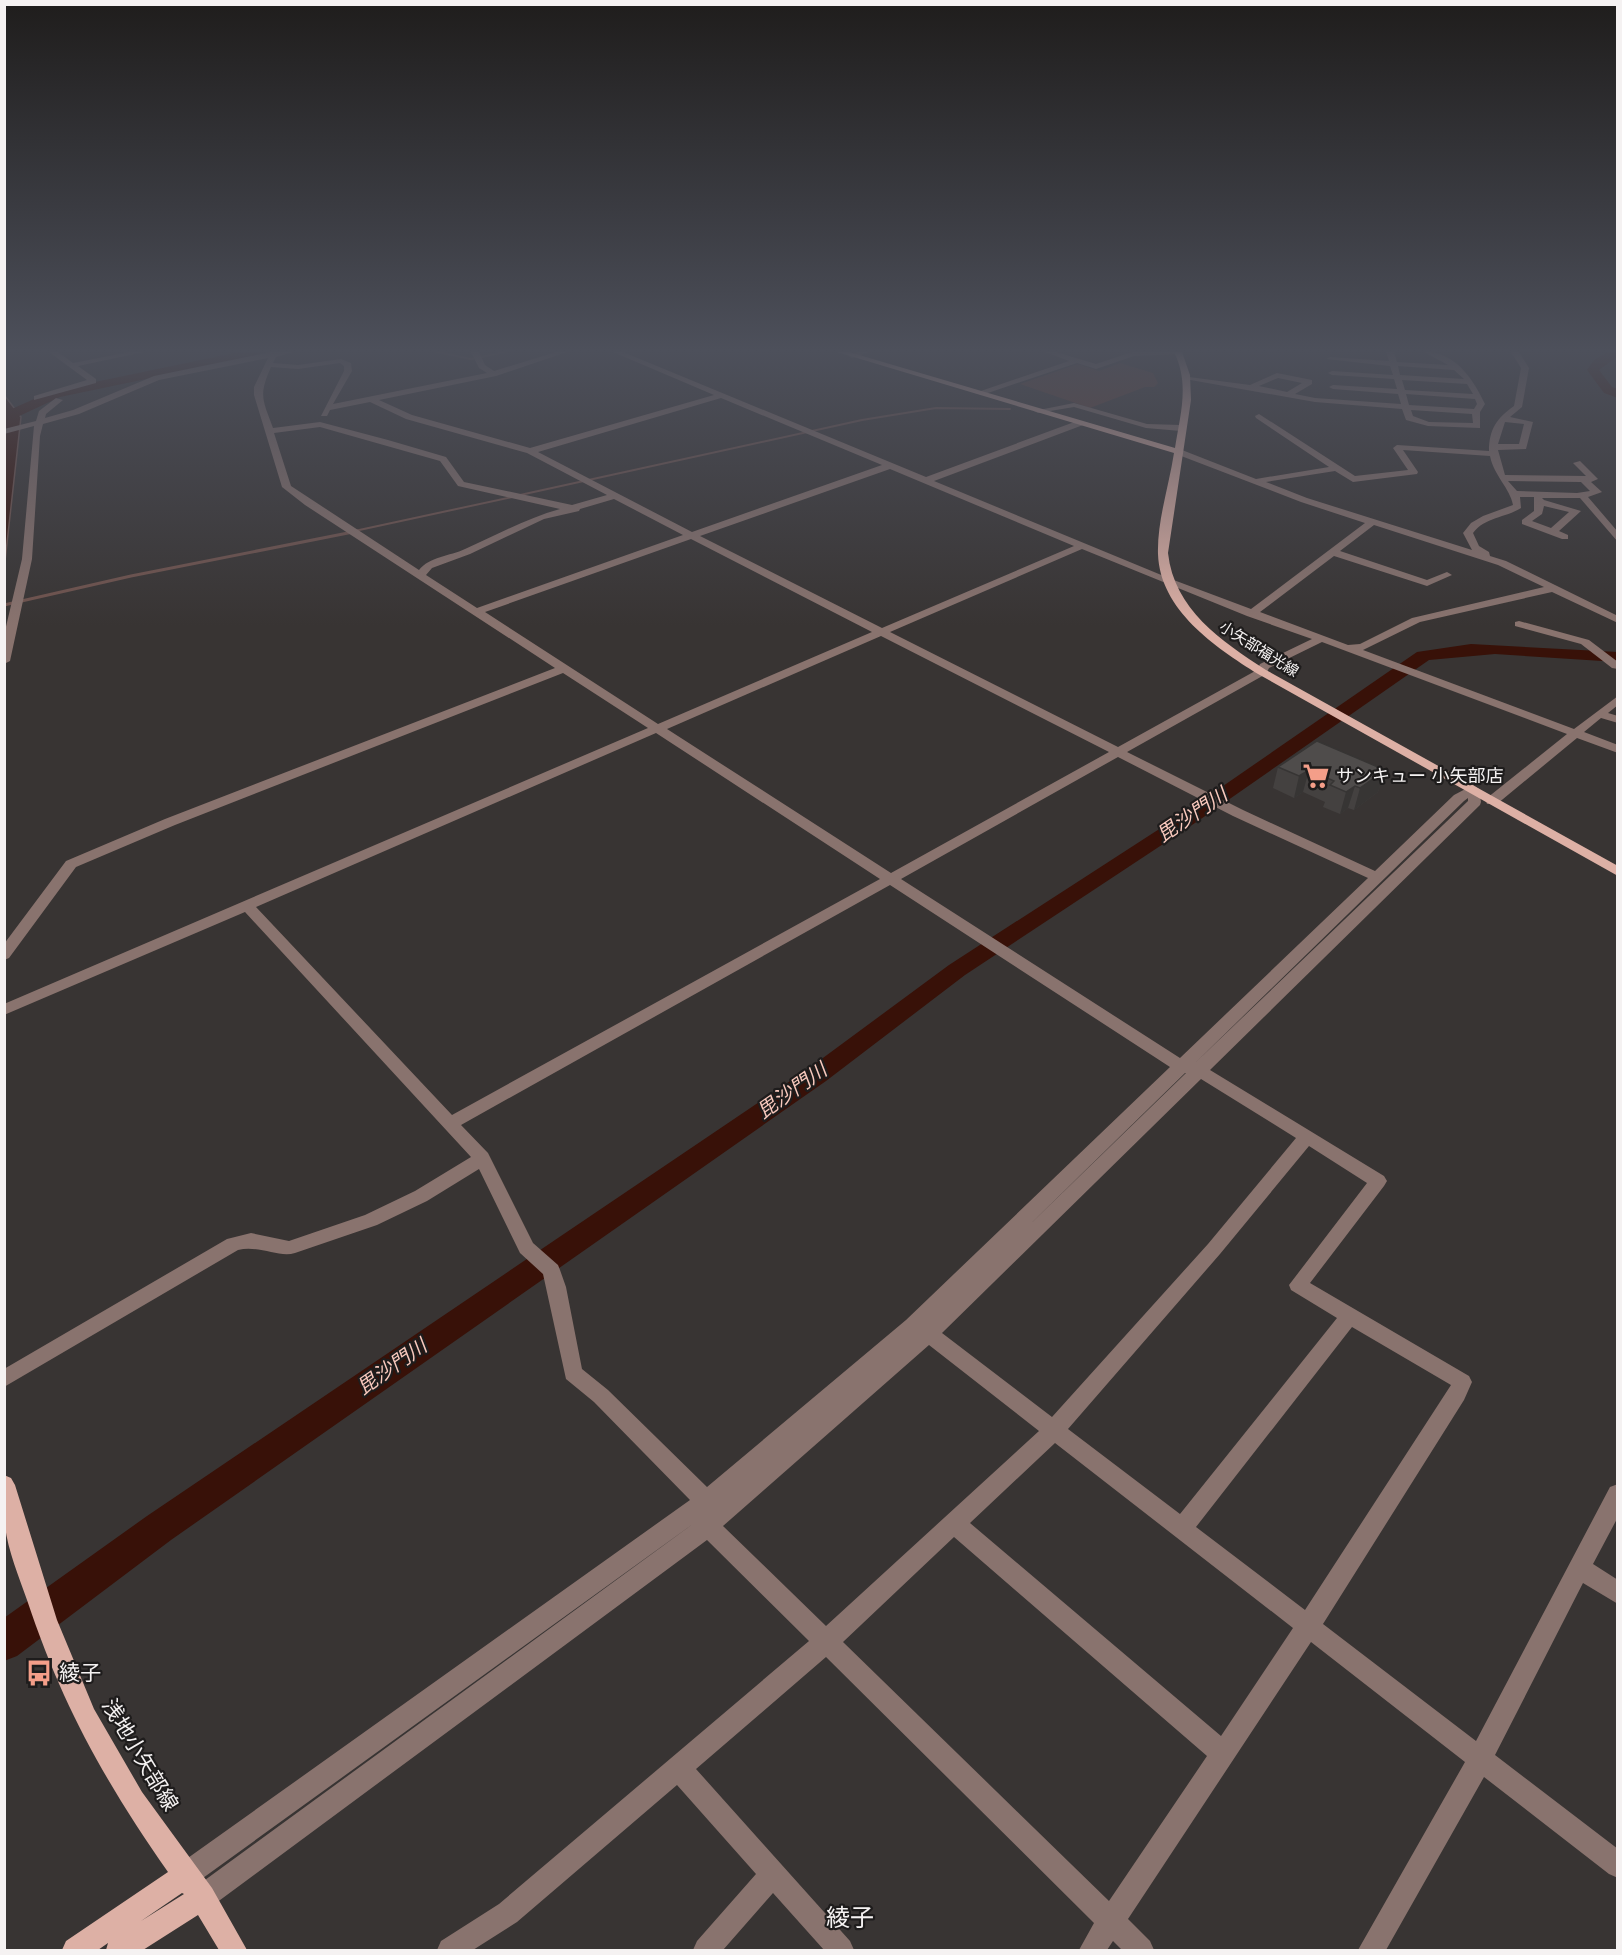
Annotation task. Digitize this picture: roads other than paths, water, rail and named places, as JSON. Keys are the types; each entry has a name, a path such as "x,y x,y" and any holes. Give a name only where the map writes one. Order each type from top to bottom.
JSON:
{"main road":[{"path":"1149,443 1179,452"},
{"name":"小矢部福光線","path":"1180,443 1162,554 1167,581 1201,630 1229,652 1262,672 1617,872"},
{"name":"浅地小矢部線","path":"4,1485 37,1599 58,1660 102,1750 163,1843 203,1897 234,1950"},
{"path":"75,1950 187,1874"},
{"path":"119,1950 203,1897"}],"street":[{"path":"4,662 27,559 36,443"},
{"path":"274,443 287,487 355,533 1180,1066 1200,1071 1378,1181 1298,1285 1462,1382 1457,1394 1309,1625 1092,1950"},
{"path":"388,443 443,459 461,484 576,509"},
{"path":"502,443 530,451 690,535 1120,751 1238,813 1378,878"},
{"path":"530,451 557,443"},
{"path":"834,443 1251,614 1617,749"},
{"path":"924,481 1026,443"},
{"path":"1299,443 1353,479 1414,472 1397,448 1493,450 1523,447 1524,443"},
{"path":"1495,443 1493,450 1502,478 1515,494 1518,506 1474,525 1468,533 1475,548 1550,589 1617,620"},
{"path":"1179,452 1371,523 1502,563"},
{"path":"1502,478 1594,479 1577,463"},
{"path":"478,611 889,466"},
{"path":"1257,481 1336,468"},
{"path":"1539,498 1597,492 1583,479"},
{"path":"1515,494 1539,498 1576,511 1552,532"},
{"path":"1582,495 1617,539"},
{"path":"421,575 428,566 467,552 541,517 576,509 614,496"},
{"path":"1539,498 1539,512 1524,522 1565,537"},
{"path":"1251,614 1371,523"},
{"path":"4,1010 1081,546"},
{"path":"1333,552 1427,583 1447,575"},
{"path":"1345,648 1362,647 1416,620 1550,589"},
{"path":"1519,624 1585,642 1617,666"},
{"path":"450,1124 1262,672 1264,666 1320,639"},
{"path":"4,955 71,864 170,822 565,668"},
{"path":"1492,801 1577,734 1617,699"},
{"path":"1600,714 1617,720"},
{"path":"187,1874 706,1501 913,1326 1459,798 1473,789 1475,802 929,1334 708,1526 203,1897"},
{"path":"247,906 483,1158 526,1248 551,1270 557,1287 573,1373 601,1396 706,1501 708,1526 1141,1950"},
{"path":"450,1950 508,1913 825,1643 1054,1430 1214,1249 1306,1138"},
{"path":"4,1379 233,1244 251,1240 289,1248 320,1238 371,1220 421,1196 483,1158"},
{"path":"1182,1528 1350,1315"},
{"path":"929,1334 1309,1625 1617,1865"},
{"path":"1371,1950 1480,1759 1617,1494"},
{"path":"954,1523 1223,1754"},
{"path":"1579,1568 1617,1593"},
{"path":"679,1768 841,1950"},
{"path":"706,1950 773,1874"}],"waterway":[{"path":"520,495 756,443"},
{"path":"350,532 512,497"},
{"path":"4,605 131,576 358,531"},
{"name":"毘沙門川","path":"4,1643 159,1528 817,1075 957,970 1191,817 1423,656 1447,651 1495,649 1618,657"}],"place":[{"name":"サンキュー 小矢部店","path":"1316,776"},
{"name":"綾子","path":"39,1673"}],"district":[{"name":"綾子","path":"850,1917"}]}
